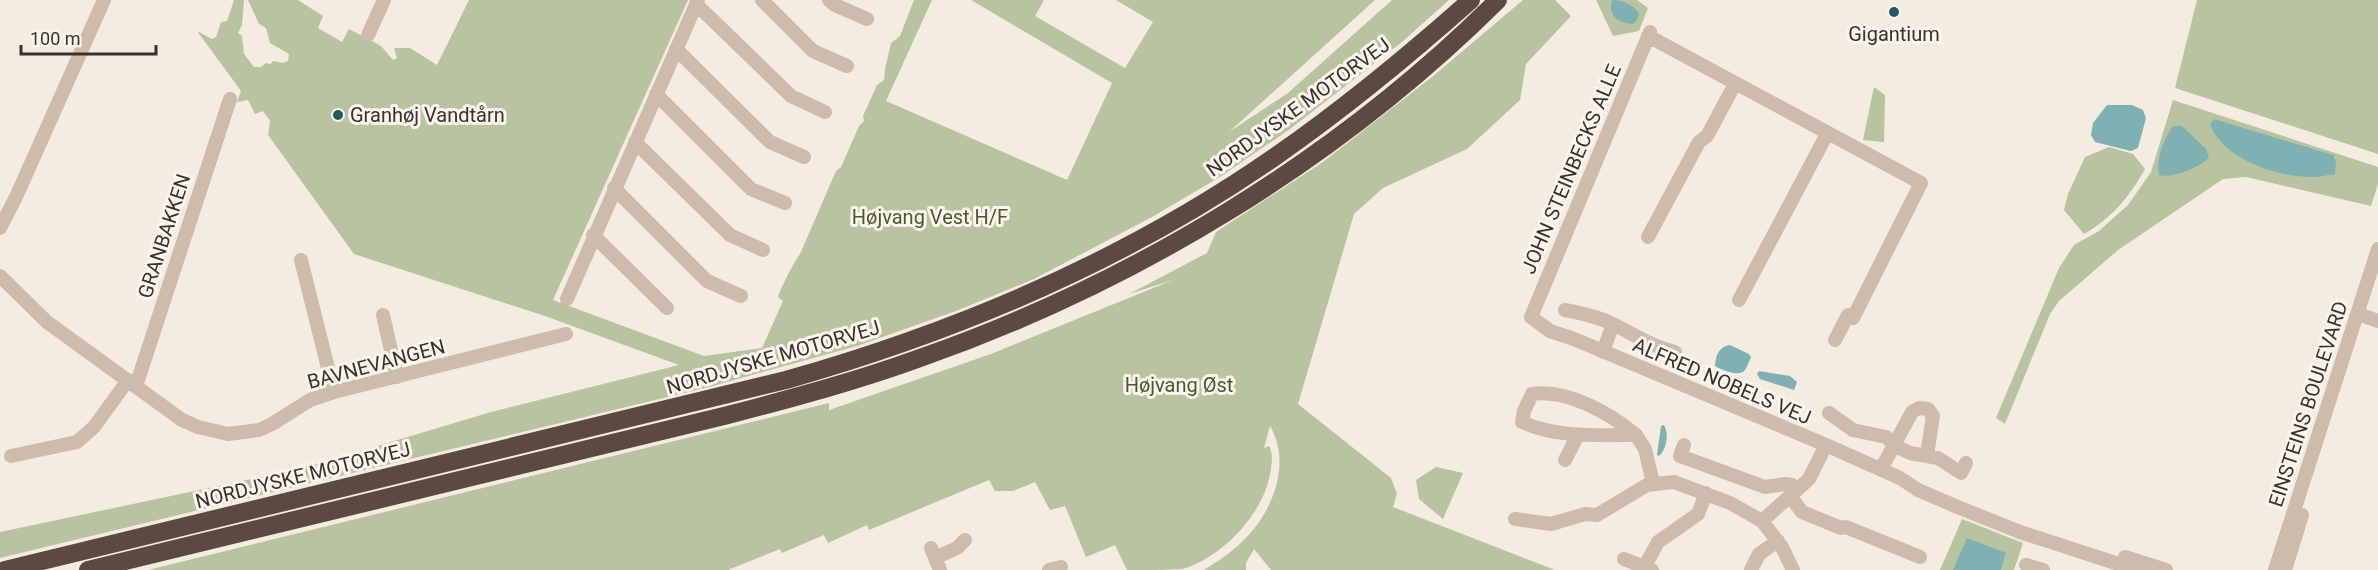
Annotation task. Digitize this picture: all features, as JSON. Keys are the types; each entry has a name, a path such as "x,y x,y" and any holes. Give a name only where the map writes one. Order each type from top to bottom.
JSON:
{"highway":[{"path":"1328,119 1459,0"},
{"name":"NORDJYSKE MOTORVEJ","path":"5,570 786,380 871,354 988,312 1112,254 1220,192 1328,119 1408,56 1471,0"},
{"name":"NORDJYSKE MOTORVEJ","path":"88,570 749,409 848,381 964,342 1064,299 1112,275 1231,208 1300,163 1404,85 1498,0"}],"street":[{"path":"0,228 104,0"},
{"path":"369,35 384,0"},
{"path":"762,0 813,51 847,66"},
{"path":"829,0 867,19"},
{"path":"567,299 593,235 697,2 790,96 825,112"},
{"name":"JOHN STEINBECKS ALLE","path":"1531,317 1649,34 1734,84 1921,183 1853,318 1848,315 1835,340"},
{"path":"676,50 770,142 804,157"},
{"path":"1648,237 1699,142 1707,136 1734,84"},
{"path":"656,94 751,189 785,202"},
{"name":"GRANBAKKEN","path":"11,456 77,442 94,427 132,383 230,99"},
{"path":"1739,300 1827,134"},
{"path":"635,142 730,235 763,250"},
{"path":"614,188 707,280 741,296"},
{"path":"593,235 667,308"},
{"name":"EINSTEINS BOULEVARD","path":"2274,570 2367,317 2378,249"},
{"path":"301,260 334,392"},
{"name":"EINSTEINS BOULEVARD","path":"2285,570 2367,317 2378,275"},
{"name":"BAVNEVANGEN","path":"0,276 47,322 182,420 213,432 228,434 259,430 310,400 334,392 566,334"},
{"path":"1565,310 1590,315 1613,324 1651,346 1675,352"},
{"path":"383,315 397,377"},
{"name":"ALFRED NOBELS VEJ","path":"1531,317 1550,331 1826,445 1900,478 1918,490 2010,528 2137,570"},
{"path":"1603,352 1613,324"},
{"path":"1636,435 1578,435 1533,427 1522,422 1524,411 1532,394 1582,400 1592,408 1620,421 1636,435 1645,448 1653,483"},
{"path":"1881,469 1912,412 1919,408 1928,409 1932,413 1933,421 1927,455"},
{"path":"1829,413 1853,430 1886,437 1897,447 1910,453 1938,458 1960,473 1966,463"},
{"path":"1565,460 1578,435"},
{"path":"1762,521 1809,479 1826,445"},
{"path":"1680,456 1765,487 1792,485 1793,493 1802,512 1841,528 1846,526 1920,557"},
{"path":"1515,519 1551,524 1585,514 1597,514 1637,489 1653,483 1674,482 1749,512 1762,521 1778,541 1793,570"},
{"path":"1624,559 1649,568 1658,542 1698,514 1706,493"},
{"path":"935,559 957,548 965,540"},
{"path":"1751,570 1759,554 1778,541"},
{"name":"ALFRED NOBELS VEJ","path":"2106,561 2166,570"},
{"path":"2026,565 2043,570"}],"green space":[{"name":"Højvang Vest H/F","path":"234,0 244,0 242,25 238,33 242,36 244,54 254,67 261,67 273,61 283,63 288,61 289,54 270,43 266,28 259,24 248,0 298,0 323,16 318,28 342,42 349,29 381,46 393,60 397,58 394,48 410,48 437,65 469,0 688,0 553,300 704,356 762,348 783,301 778,297 800,254 836,171 841,167 859,126 864,121 863,116 877,85 884,80 891,43 900,36 914,0 932,0 886,101 1067,180 1112,83 971,0 1044,0 1035,16 1125,68 1153,22 1116,0 1375,0 1229,132 1288,93 1392,0 1449,0 1402,42 1290,129 1220,177 1152,217 1034,279 956,311 857,346 709,387 0,558 0,532 304,468 491,412 679,365 545,316 354,254 268,135 270,121 263,111 255,114 248,100 237,102 241,91 197,31 212,39 216,37 221,22 227,21"},
{"name":"Højvang Øst","path":"1523,0 1555,0 1571,16 1526,64 1520,100 1467,149 1383,188 1354,214 1298,404 1391,478 1397,494 1393,507 1555,570 1271,570 1254,549 1246,563 1246,570 1204,570 1231,552 1247,537 1267,509 1278,476 1279,459 1277,442 1270,426 1264,448 1269,446 1272,457 1271,468 1261,501 1252,516 1228,543 1198,563 1183,569 1127,570 1115,545 1086,557 1065,506 1050,510 1035,482 1013,491 995,491 989,480 869,530 867,525 828,543 824,535 782,553 780,549 728,570 148,570 829,403 829,410 991,354 1173,280 1129,294 1207,253 1216,232 1323,162 1432,77"},
{"path":"1596,0 1637,0 1648,8 1639,31 1613,36"},
{"path":"2197,0 2378,0 2378,154 2175,88"},
{"path":"1874,87 1885,95 1884,142 1863,140"},
{"path":"2173,100 2378,167 2378,184 2371,206 2246,177 2223,179 2118,250 2059,301 2050,314 2005,424 1996,418 2059,268 2074,245 2099,231 2128,205 2151,172"},
{"path":"2109,147 2133,154 2145,169 2119,206 2084,234 2064,210 2068,194 2085,157"},
{"path":"1436,467 1463,473 1443,519 1419,499 1416,480"},
{"path":"1962,519 2023,543 2014,570 1940,570"}],"water":[{"path":"1612,0 1631,5 1639,14 1637,20 1633,24 1618,20 1612,14"},
{"path":"2107,105 2132,105 2143,110 2146,118 2138,148 2131,151 2095,142 2091,135 2093,123"},
{"path":"2214,119 2333,155 2336,162 2335,174 2315,177 2298,176 2283,174 2252,164 2226,147 2210,124"},
{"path":"2173,126 2182,126 2206,149 2209,158 2186,171 2165,176 2159,175 2161,150"},
{"path":"1730,345 1751,357 1745,370 1741,373 1729,372 1715,366 1718,352"},
{"path":"1759,371 1790,376 1797,382 1794,390 1760,379 1757,374"},
{"path":"1664,425 1666,441 1659,456 1657,455 1661,426"},
{"path":"1967,538 2006,553 2001,570 1953,570"}],"place":[{"name":"Gigantium","path":"1894,12"},
{"name":"Granhøj Vandtårn","path":"338,115"}]}
